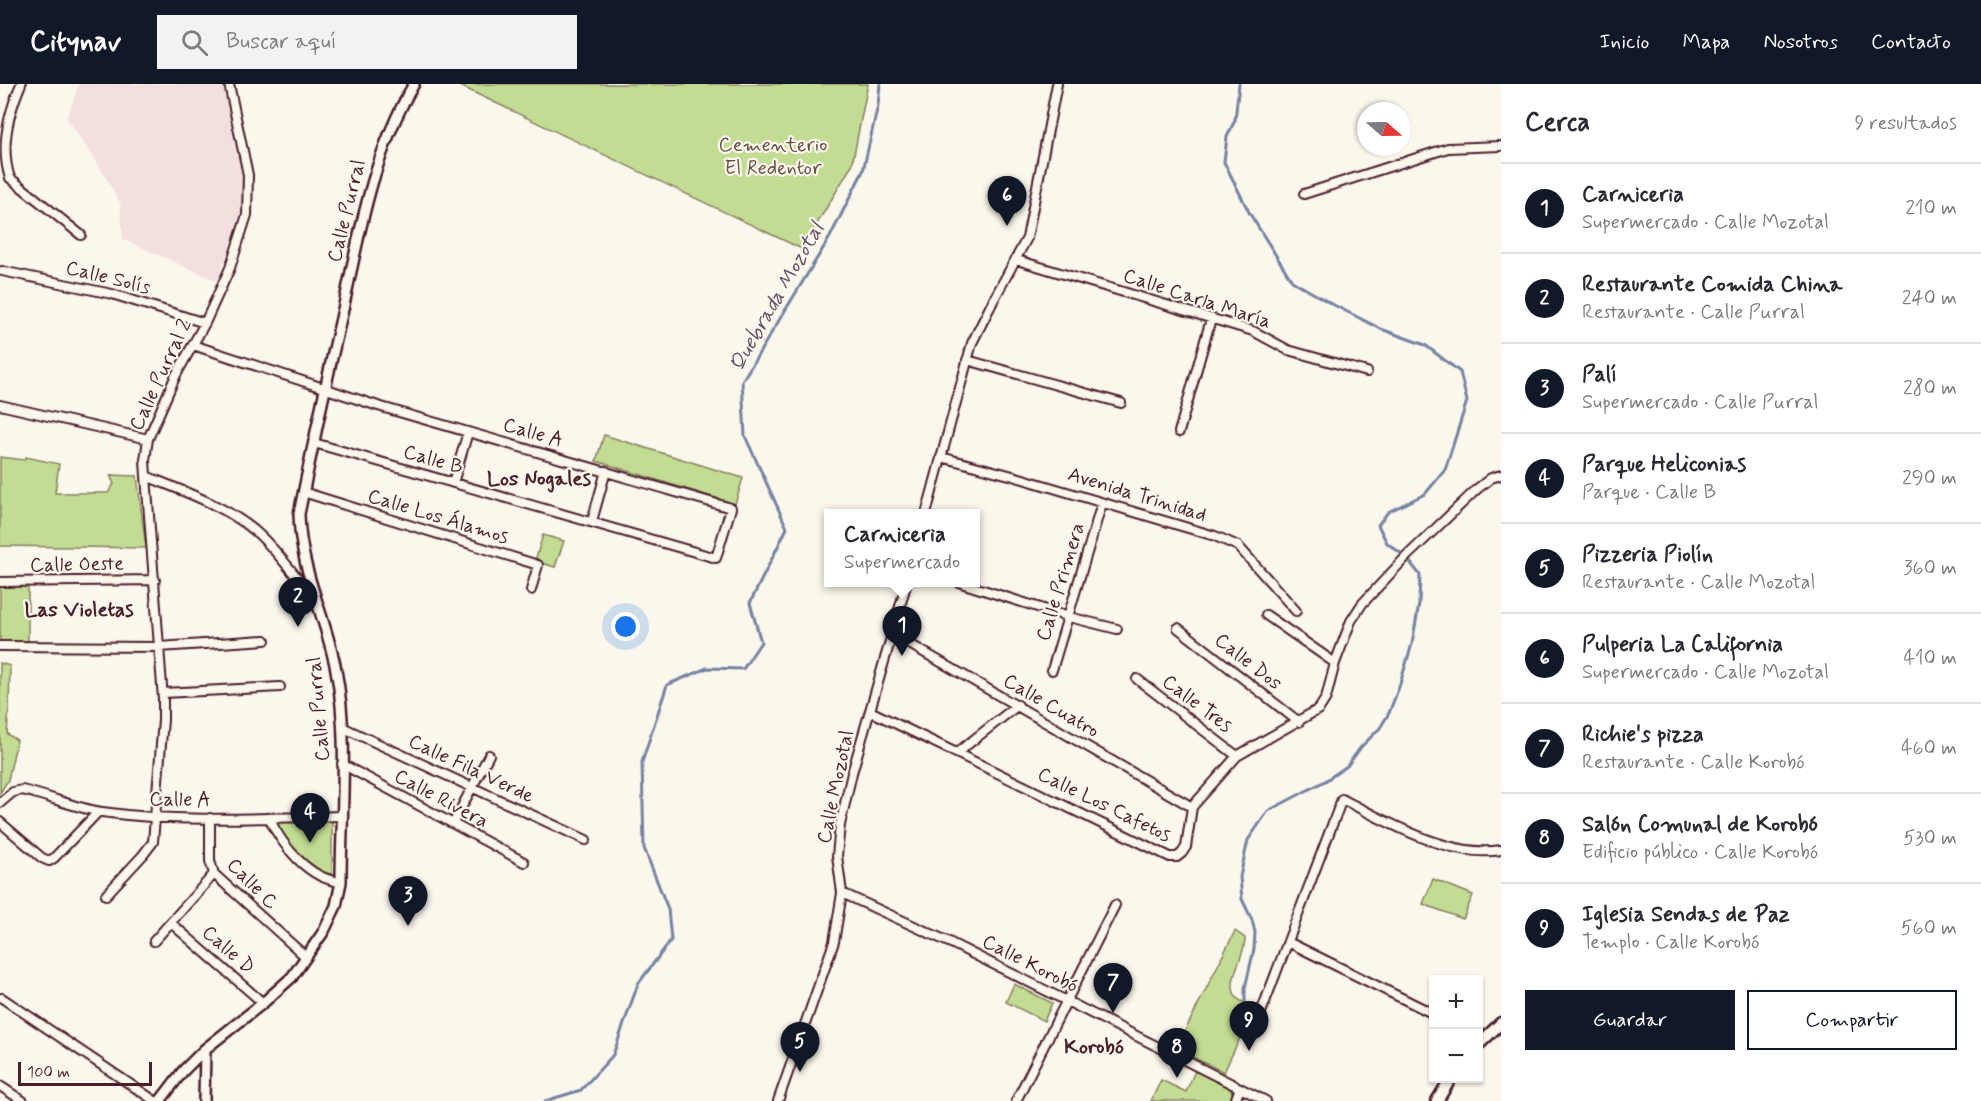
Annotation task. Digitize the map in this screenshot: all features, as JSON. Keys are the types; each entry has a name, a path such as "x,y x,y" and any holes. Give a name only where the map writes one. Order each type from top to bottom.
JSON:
{"main road":[{"path":"1483,1038 1501,1023"},
{"path":"1437,1101 1448,1083"}],"street":[{"path":"21,84 8,123 3,149 10,178 81,235"},
{"name":"Calle Purral 2","path":"106,896 153,842 163,720 163,693 145,460 148,439 176,375 230,267 247,215 248,175 230,84"},
{"name":"Calle Purral","path":"160,1101 183,1071 205,1049 292,977 324,931 336,906 340,882 342,764 342,727 337,672 303,561 299,514 358,240 381,152 414,84"},
{"path":"927,509 967,360 979,328 1027,238 1034,212 1056,84"},
{"path":"1304,194 1448,148 1501,146"},
{"name":"Calle Carla María","path":"1017,260 1253,331 1288,350 1367,372"},
{"name":"Calle Solís","path":"2,271 112,294 204,323"},
{"path":"1179,432 1211,319"},
{"name":"Calle A","path":"193,345 325,390 731,508 716,558"},
{"path":"967,360 1122,403"},
{"path":"0,405 148,439"},
{"path":"453,483 468,432"},
{"name":"Calle B","path":"314,443 716,558"},
{"name":"Avenida Trinidad","path":"941,457 1215,536 1238,546 1296,611"},
{"path":"592,521 606,471"},
{"name":"Calle Los Cafetos","path":"870,711 1170,857 1177,857 1186,847 1192,807 1237,756 1319,709 1326,698 1335,663 1351,621 1362,604 1406,557 1477,489 1491,478 1501,475"},
{"path":"146,476 220,508 254,531 315,600"},
{"name":"Calle Los Álamos","path":"303,492 538,565 531,590"},
{"name":"Calle Primera","path":"1052,670 1102,503"},
{"name":"Calle Oeste","path":"0,582 155,580"},
{"name":"Calle Mozotal","path":"778,1101 834,942 842,893 837,856 840,825 906,587"},
{"path":"974,587 1117,628"},
{"path":"1266,615 1335,663"},
{"name":"Calle Dos","path":"1178,628 1299,722"},
{"name":"Calle Cuatro","path":"894,635 1192,807"},
{"path":"0,646 159,647 265,640"},
{"name":"Calle Tres","path":"1137,679 1237,756"},
{"path":"163,693 280,687"},
{"path":"958,752 1018,705"},
{"name":"Calle Fila Verde","path":"342,727 586,840"},
{"path":"456,818 489,755"},
{"name":"Calle Rivera","path":"342,764 524,862"},
{"name":"Calle A","path":"0,803 13,792 22,790 98,812 155,817 341,816"},
{"path":"1260,1015 1342,799 1388,823 1435,842 1467,849 1501,850"},
{"path":"0,822 42,858 49,861 98,812"},
{"name":"Calle C","path":"210,818 210,861 214,874 306,957"},
{"path":"269,818 288,850 320,876 340,882"},
{"path":"154,941 214,874"},
{"name":"Calle Korobó","path":"842,893 951,943 1266,1101"},
{"path":"1016,1101 1115,905"},
{"name":"Calle D","path":"171,923 263,1003"},
{"path":"1288,942 1429,1012"},
{"path":"2,998 155,1101"},
{"path":"204,1101 205,1049"},
{"path":"2,1088 4,1101"},
{"path":"2,1088 23,1101"},
{"path":"1235,1101 1240,1088"}],"shaded area":[{"path":"79,84 225,84 243,183 242,213 217,281 123,239 120,203 67,118"}],"green space":[{"name":"Cementerio El Redentor","path":"456,84 868,84 852,165 802,249"},
{"path":"604,435 743,478 735,504 596,461"},
{"path":"0,457 24,460 26,457 59,464 55,493 108,493 114,484 110,475 137,476 146,548 0,546"},
{"path":"543,535 564,541 555,567 535,561"},
{"path":"0,586 28,587 28,641 0,641"},
{"path":"0,663 10,666 7,734 17,740 8,780 0,793"},
{"path":"276,821 332,821 332,874 321,872 295,851 280,835"},
{"path":"1433,879 1473,895 1463,919 1423,904"},
{"path":"1235,931 1245,938 1234,977 1234,992 1237,998 1254,1008 1224,1072 1176,1049"},
{"path":"1014,984 1052,1003 1044,1021 1006,1002"},
{"path":"1195,1071 1230,1088 1233,1096 1230,1101 1151,1101 1161,1080 1186,1092"}],"waterway":[{"name":"Quebrada Mozotal","path":"545,1101 581,1090 613,1055 638,984 671,940 668,909 644,848 642,762 667,685 707,668 743,669 761,642 750,603 787,528 745,436 742,381 830,237 863,171 878,105 880,84"},
{"path":"1239,84 1235,120 1227,137 1224,162 1250,214 1292,281 1381,329 1425,345 1460,372 1467,401 1445,470 1425,494 1388,512 1378,525 1387,543 1406,557 1420,575 1419,604 1412,644 1389,713 1380,728 1361,747 1347,766 1325,781 1268,811 1248,840 1240,877 1242,899 1255,932 1254,949 1245,988 1245,1002"}],"place":[{"name":"Pulperia La California","path":"1007,226"},
{"name":"Restaurante Comida China","path":"298,627"},
{"name":"Carniceria","path":"902,656"},
{"name":"Parque Heliconias","path":"310,843"},
{"name":"Palí","path":"408,926"},
{"name":"Richie's pizza","path":"1113,1013"},
{"name":"Iglesia Sendas de Paz","path":"1249,1051"},
{"name":"Pizzeria Piolín","path":"800,1072"},
{"name":"Salón Comunal de Korobó","path":"1177,1078"}],"district":[{"name":"Los Nogales","path":"539,479"},
{"name":"Las Violetas","path":"79,610"},
{"name":"Korobó","path":"1094,1047"}]}
